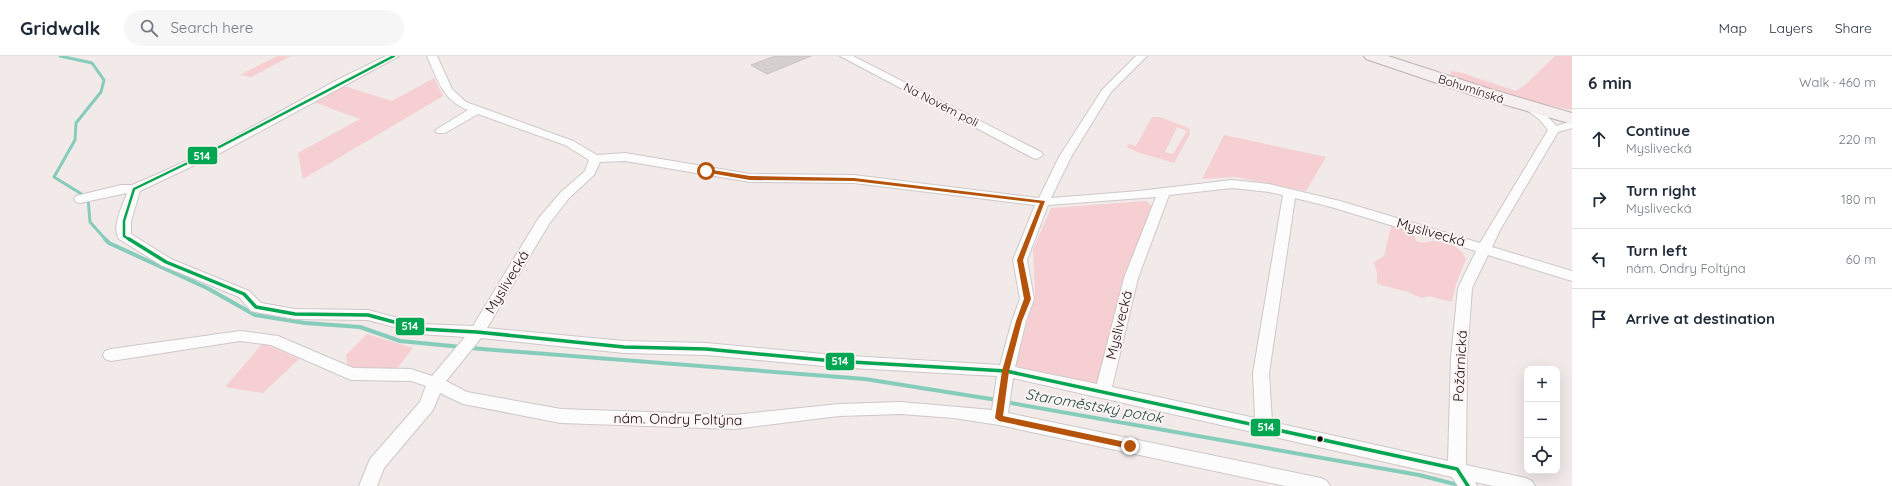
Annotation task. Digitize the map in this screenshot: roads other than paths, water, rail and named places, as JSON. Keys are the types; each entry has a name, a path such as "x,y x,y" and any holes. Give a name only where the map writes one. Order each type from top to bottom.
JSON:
{"main road":[{"name":"Bohumínská","path":"1372,56 1528,107 1572,118"}],"street":[{"path":"80,199 94,194 121,189 134,189 218,150 343,81 394,56"},
{"path":"432,56 447,90 462,104 569,143 595,159"},
{"name":"Na Novém poli","path":"845,56 1037,155"},
{"path":"1000,409 1006,371 1019,321 1027,299 1020,260 1043,202 1065,157 1107,90 1142,56"},
{"path":"1528,107 1544,118 1554,130 1572,124"},
{"path":"441,131 476,110"},
{"name":"Požárnická","path":"1457,469 1459,358 1465,288 1493,230 1554,130"},
{"name":"Myslivecká","path":"368,486 376,464 427,405 435,383 470,341 543,222 565,195 590,172 595,159 625,157 750,178 854,179 1043,202 1164,192 1232,184 1269,188 1335,204 1485,248 1572,276"},
{"path":"134,189 124,221 124,236 166,262 244,294 256,307 295,314 368,314 470,341 706,349 834,361 1006,371 1457,469 1526,486"},
{"name":"Myslivecká","path":"1103,391 1131,278 1164,192"},
{"path":"1264,428 1261,373 1290,193"},
{"name":"nám. Ondry Foltýna","path":"111,355 240,336 273,340 351,374 411,375 435,383 463,398 561,416 734,422 839,410 901,408 954,412 1000,409 1254,479 1321,486"},
{"path":"1457,469 1468,486"}],"waterway":[{"name":"Staroměstský potok","path":"60,56 92,63 104,80 101,92 76,123 75,140 54,177 88,198 90,222 106,240"},
{"name":"Staroměstský potok","path":"106,240 109,243 207,288 255,315 305,323 360,327 400,341 462,347"},
{"name":"Staroměstský potok","path":"470,348 865,379 997,400"},
{"name":"Staroměstský potok","path":"1005,402 1419,475 1462,486"}]}
